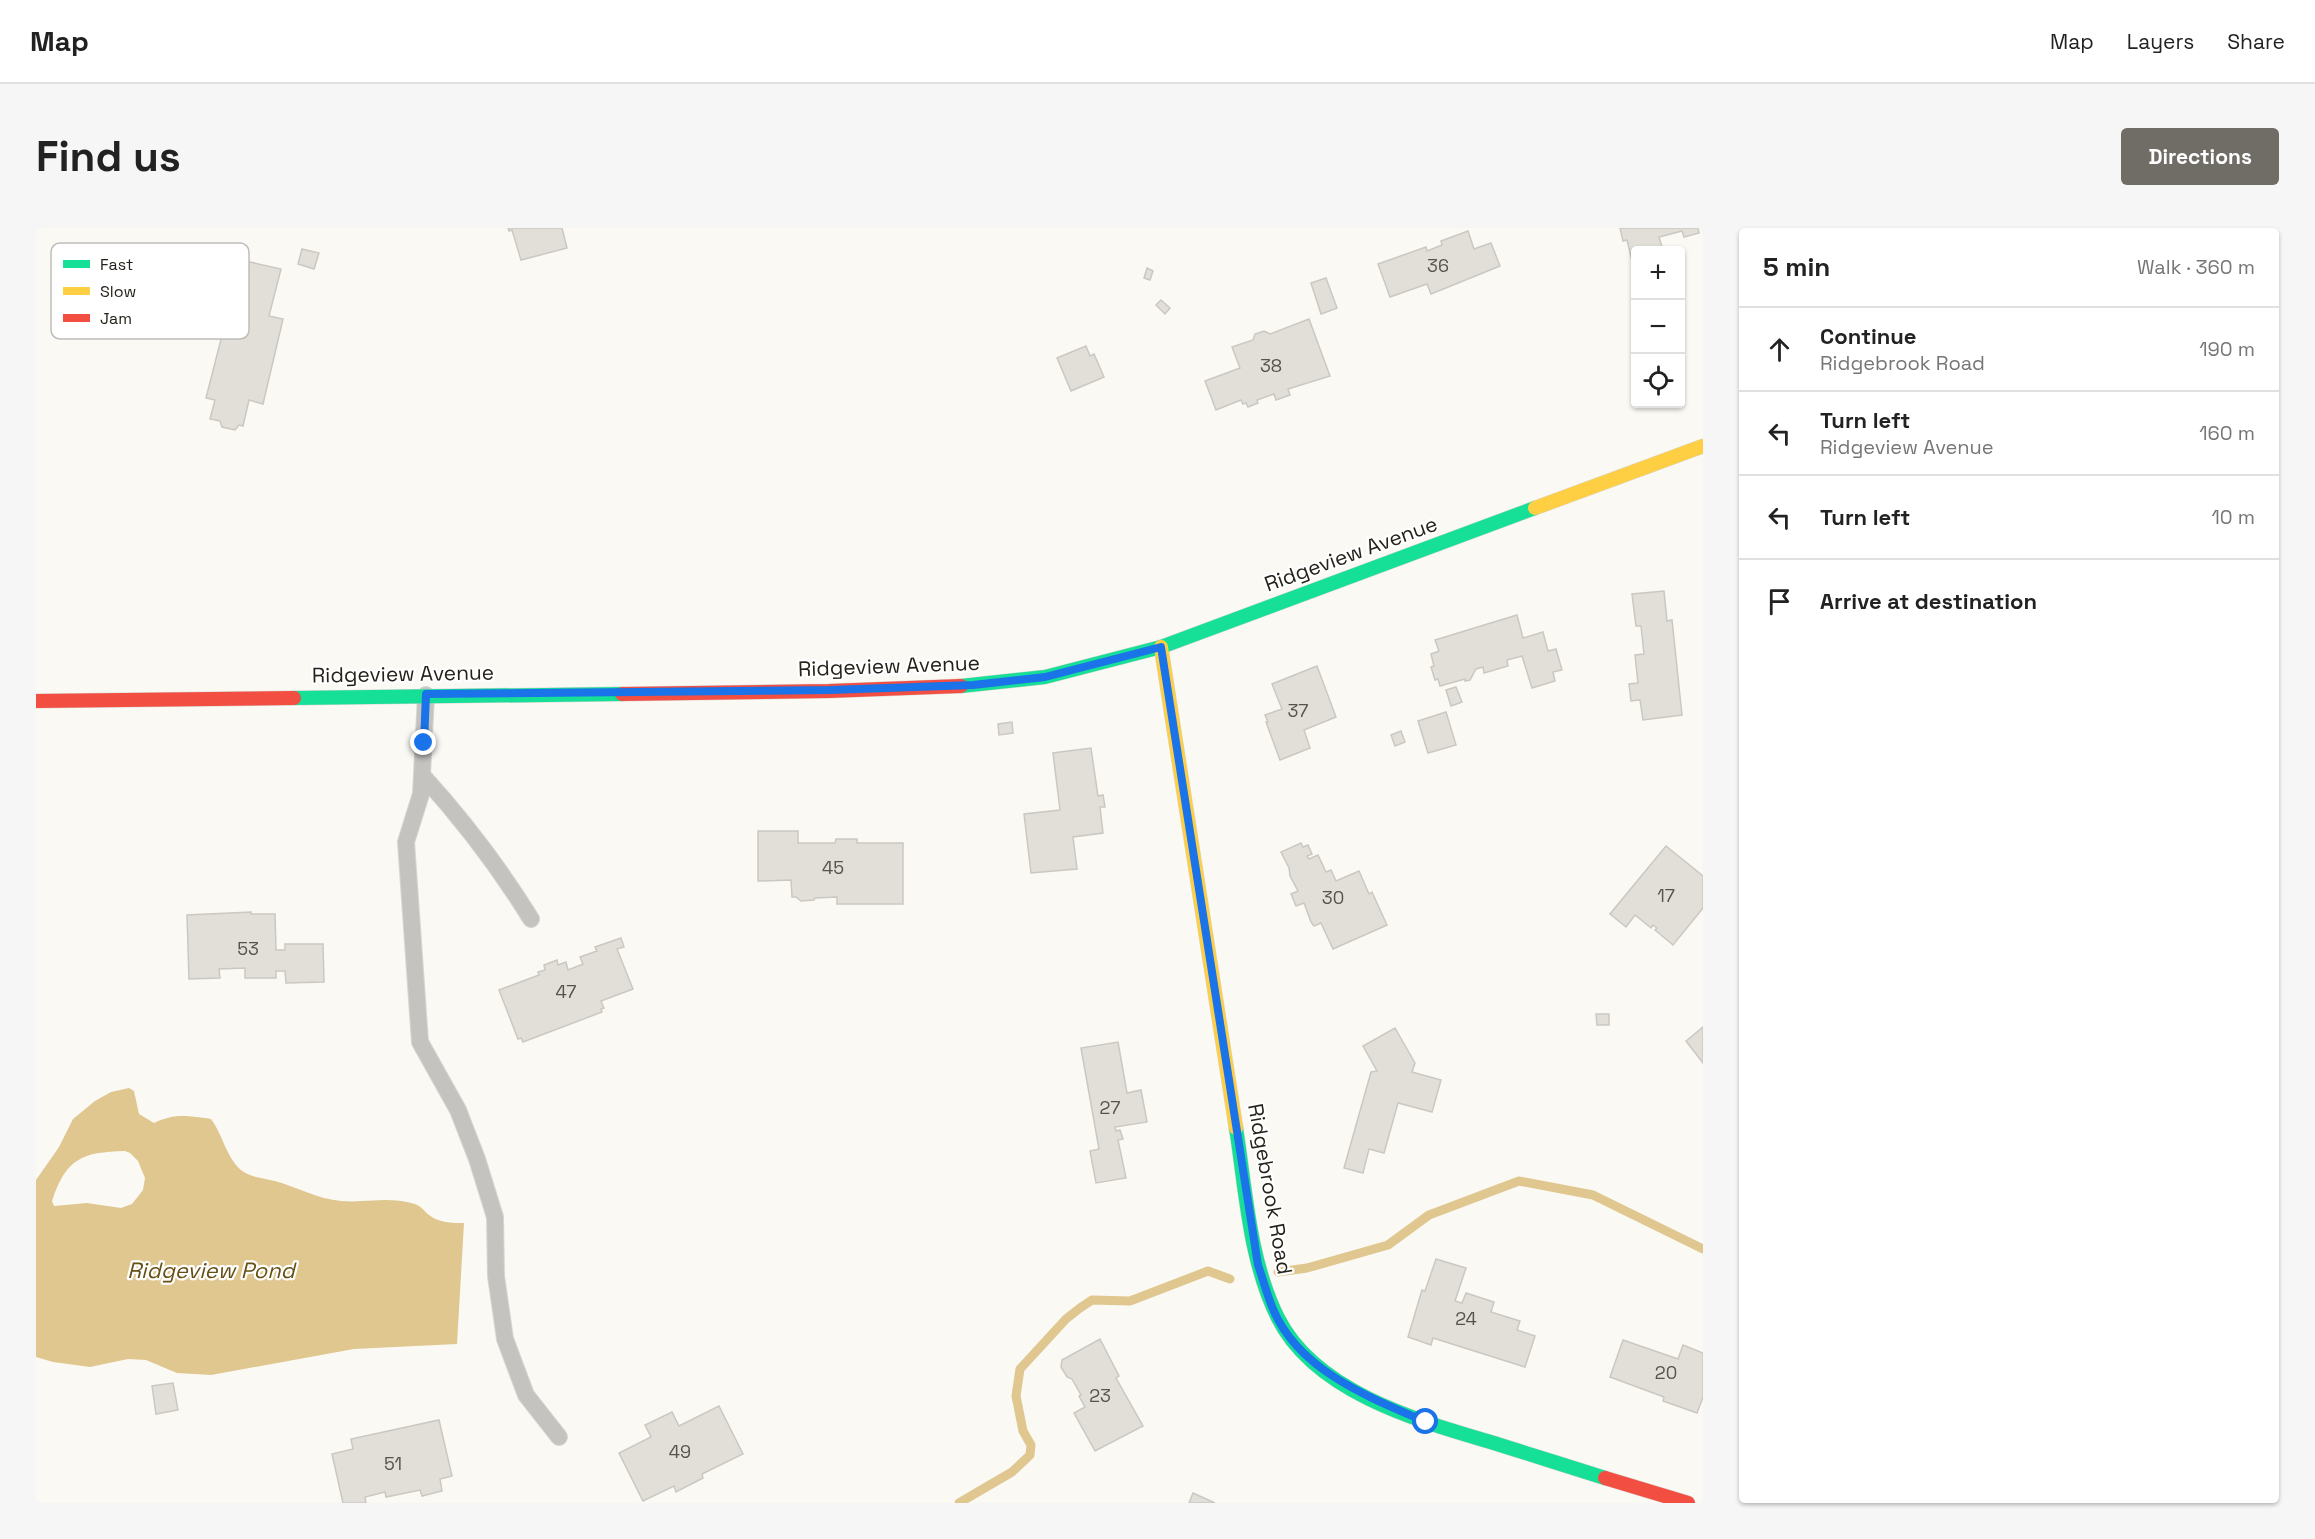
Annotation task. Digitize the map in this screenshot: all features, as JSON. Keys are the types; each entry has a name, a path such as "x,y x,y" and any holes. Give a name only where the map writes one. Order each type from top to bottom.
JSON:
{"street":[{"name":"Ridgeview Avenue","path":"36,701 830,690 973,685 1045,677 1161,647 1703,446"},
{"name":"Ridgebrook Road","path":"1161,647 1258,1265 1274,1311 1296,1345 1324,1371 1364,1395 1426,1422 1688,1503"}],"lane":[{"path":"426,694 421,794 406,842 420,1042 458,1110 477,1159 495,1217 496,1276 505,1339 526,1395 559,1437"},
{"path":"422,776 443,798 503,873 531,919"}],"water":[{"name":"Ridgeview Pond","path":"129,1088 134,1091 139,1114 154,1123 188,1116 211,1119 236,1165 249,1175 332,1200 405,1202 421,1207 437,1220 464,1223 457,1344 354,1349 211,1375 177,1373 146,1360 128,1359 90,1367 53,1362 36,1357 36,1180 59,1147 73,1119 95,1101 111,1092","holes":["125,1151 138,1161 145,1178 143,1190 132,1204 121,1208 87,1203 54,1206 52,1201 57,1187 63,1176 77,1161 97,1153"]}],"building":[{"path":"508,228 562,228 567,248 521,260 512,230 509,231"},
{"path":"1620,228 1698,228 1699,233 1684,237 1682,231 1659,237 1662,246 1631,246 1631,257 1627,240 1623,241"},
{"path":"1468,231 1474,249 1491,243 1500,266 1431,294 1427,284 1390,297 1378,264 1426,247 1427,251 1442,245 1441,241"},
{"path":"302,249 319,253 314,269 298,264"},
{"path":"249,262 281,269 269,316 283,319 263,404 249,400 243,426 239,425 235,430 222,427 220,421 210,419 215,400 206,398 221,339 249,339"},
{"path":"1147,268 1153,271 1150,280 1144,278"},
{"path":"1326,278 1337,308 1321,314 1311,283"},
{"path":"1161,300 1170,308 1165,314 1156,305"},
{"path":"1309,319 1330,376 1288,389 1290,395 1276,400 1274,394 1257,400 1258,403 1248,407 1241,400 1216,410 1205,381 1240,368 1232,347 1253,340 1255,334 1264,331 1270,334"},
{"path":"1086,346 1090,356 1094,354 1104,377 1071,391 1057,358"},
{"path":"1664,591 1667,621 1672,620 1682,715 1643,720 1640,700 1631,701 1629,684 1638,683 1635,655 1644,654 1641,626 1636,626 1632,594"},
{"path":"1517,615 1523,638 1543,632 1548,651 1556,649 1562,670 1553,672 1555,681 1532,688 1522,656 1507,660 1508,666 1484,673 1483,667 1476,669 1470,680 1465,681 1465,679 1440,686 1438,679 1435,680 1431,667 1434,666 1431,654 1439,651 1435,640"},
{"path":"1317,666 1336,717 1304,730 1310,748 1280,760 1265,715 1282,709 1272,684"},
{"path":"1456,687 1462,702 1451,706 1446,690"},
{"path":"1446,712 1456,745 1428,753 1418,721"},
{"path":"1012,722 1013,733 999,735 998,724"},
{"path":"1401,731 1405,742 1395,746 1391,735"},
{"path":"1091,748 1098,796 1103,795 1105,807 1100,807 1103,833 1073,837 1077,869 1031,873 1024,814 1060,810 1053,753"},
{"path":"758,831 798,831 798,843 835,843 836,839 857,839 857,843 903,843 903,904 837,904 837,897 801,901 792,897 791,880 758,881"},
{"path":"1301,843 1303,847 1308,845 1312,854 1307,856 1309,859 1318,855 1326,872 1331,870 1336,881 1359,871 1369,894 1372,892 1387,925 1333,949 1321,923 1314,926 1304,903 1296,906 1291,894 1298,891 1281,852"},
{"path":"1666,846 1703,876 1703,908 1673,945 1655,930 1657,928 1653,925 1651,928 1635,915 1626,927 1610,914"},
{"path":"251,912 251,914 275,914 276,950 285,950 285,944 323,944 324,982 286,983 285,971 276,971 276,978 245,978 245,968 219,969 220,978 189,979 187,915"},
{"path":"621,938 624,947 617,949 633,989 601,1001 604,1008 601,1009 602,1012 523,1042 521,1038 518,1039 499,990 539,975 538,972 545,970 544,965 557,960 558,965 566,962 568,970 583,964 580,957 597,951 595,947"},
{"path":"1596,1014 1609,1014 1609,1025 1597,1025"},
{"path":"1703,1027 1703,1063 1686,1041"},
{"path":"1395,1028 1415,1063 1412,1072 1441,1080 1432,1112 1398,1103 1384,1153 1369,1149 1363,1173 1344,1168 1371,1072 1377,1071 1363,1046"},
{"path":"1118,1042 1127,1093 1141,1090 1147,1122 1115,1127 1116,1131 1120,1130 1123,1139 1118,1140 1126,1178 1096,1183 1090,1151 1099,1149 1081,1048"},
{"path":"1436,1259 1466,1268 1455,1301 1462,1303 1466,1293 1494,1302 1491,1312 1520,1321 1517,1330 1535,1336 1525,1367 1433,1338 1431,1345 1408,1337 1422,1290 1425,1291"},
{"path":"1100,1339 1119,1376 1116,1378 1143,1426 1095,1451 1074,1413 1085,1407 1079,1396 1081,1395 1072,1379 1067,1377 1061,1367 1062,1360"},
{"path":"1623,1340 1678,1359 1683,1345 1703,1353 1703,1397 1697,1413 1663,1401 1664,1397 1610,1377"},
{"path":"173,1383 178,1410 156,1414 152,1386"},
{"path":"719,1406 743,1454 702,1474 703,1478 676,1492 674,1486 643,1501 619,1453 651,1437 645,1425 672,1412 679,1426"},
{"path":"439,1420 452,1476 440,1479 442,1491 422,1496 420,1490 386,1497 385,1492 365,1497 366,1503 343,1503 332,1454 353,1449 351,1439"},
{"path":"1193,1493 1215,1503 1189,1503"}],"waterway":[{"path":"1278,1272 1307,1268 1388,1245 1429,1215 1519,1181 1593,1195 1703,1249"},
{"path":"959,1503 1012,1472 1030,1455 1031,1445 1023,1431 1016,1396 1020,1369 1066,1319 1092,1300 1130,1301 1208,1271 1230,1279"}],"traffic: fast":[{"path":"961,686 1045,677 1161,647 1535,508"},
{"path":"294,698 622,694"},
{"path":"1236,1128 1250,1225 1268,1296 1278,1318 1295,1344 1318,1367 1344,1385 1405,1415 1605,1478"}],"traffic: slow":[{"path":"1535,508 1703,446"},
{"path":"1161,647 1236,1128"}],"traffic: jam":[{"path":"622,694 829,691 961,686"},
{"path":"36,701 294,698"},
{"path":"1605,1478 1688,1503"}],"route":[{"path":"424,743 426,694 830,690 973,685 1045,677 1161,647 1258,1265 1274,1311 1296,1345 1324,1371 1364,1395 1426,1422"}]}
